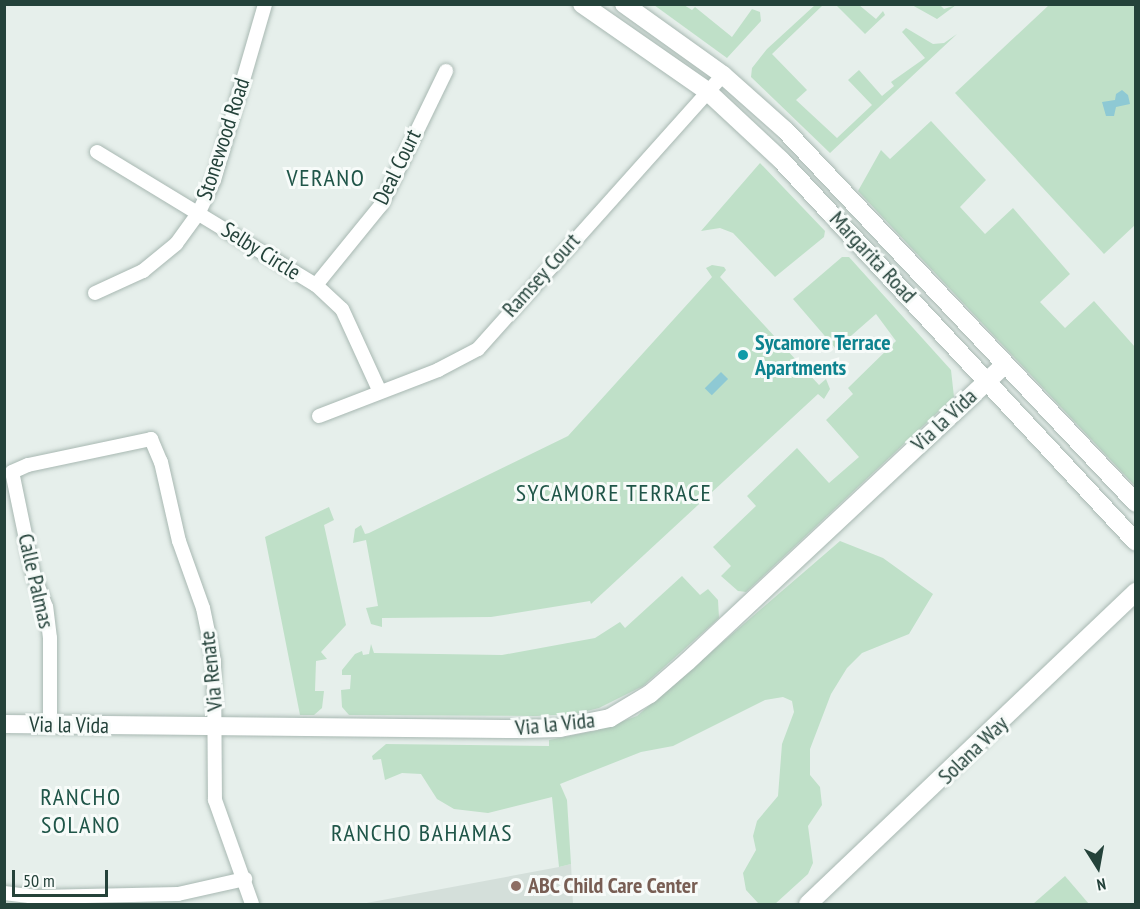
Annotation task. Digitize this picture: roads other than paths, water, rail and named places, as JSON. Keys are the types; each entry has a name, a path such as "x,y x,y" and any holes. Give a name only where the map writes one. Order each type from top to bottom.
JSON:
{"street":[{"name":"Margarita Road","path":"582,4 706,91 825,205 1136,542"},
{"name":"Margarita Road","path":"624,4 723,75 834,180 1136,502"},
{"name":"Stonewood Road","path":"95,293 143,271 176,244 199,212 214,180 263,5"},
{"name":"Deal Court","path":"316,285 381,205 446,71"},
{"name":"Ramsey Court","path":"319,416 438,370 478,349 706,91 723,75"},
{"name":"Selby Circle","path":"97,152 316,285 342,309 380,392"},
{"name":"Via la Vida","path":"4,724 529,729 588,724 610,718 650,694 688,661 1005,364"},
{"name":"Via Renate","path":"151,439 203,608 214,661 215,800 252,904"},
{"name":"Calle Palmas","path":"50,726 50,638 46,607 33,573 12,472 28,465 151,439"},
{"name":"Solana Way","path":"808,904 1136,592"},
{"path":"4,893 39,897 178,894 245,879"}],"water":[{"path":"1122,90 1128,95 1130,104 1116,107 1114,116 1106,116 1102,102 1115,100 1116,94"},
{"path":"721,372 728,379 712,395 705,388"}],"place":[{"name":"Sycamore Terrace Apartments","path":"743,355"},
{"name":"ABC Child Care Center","path":"516,886"}],"district":[{"name":"VERANO","path":"326,178"},
{"name":"SYCAMORE TERRACE","path":"614,493"},
{"name":"RANCHO SOLANO","path":"81,811"},
{"name":"RANCHO BAHAMAS","path":"422,833"}]}
